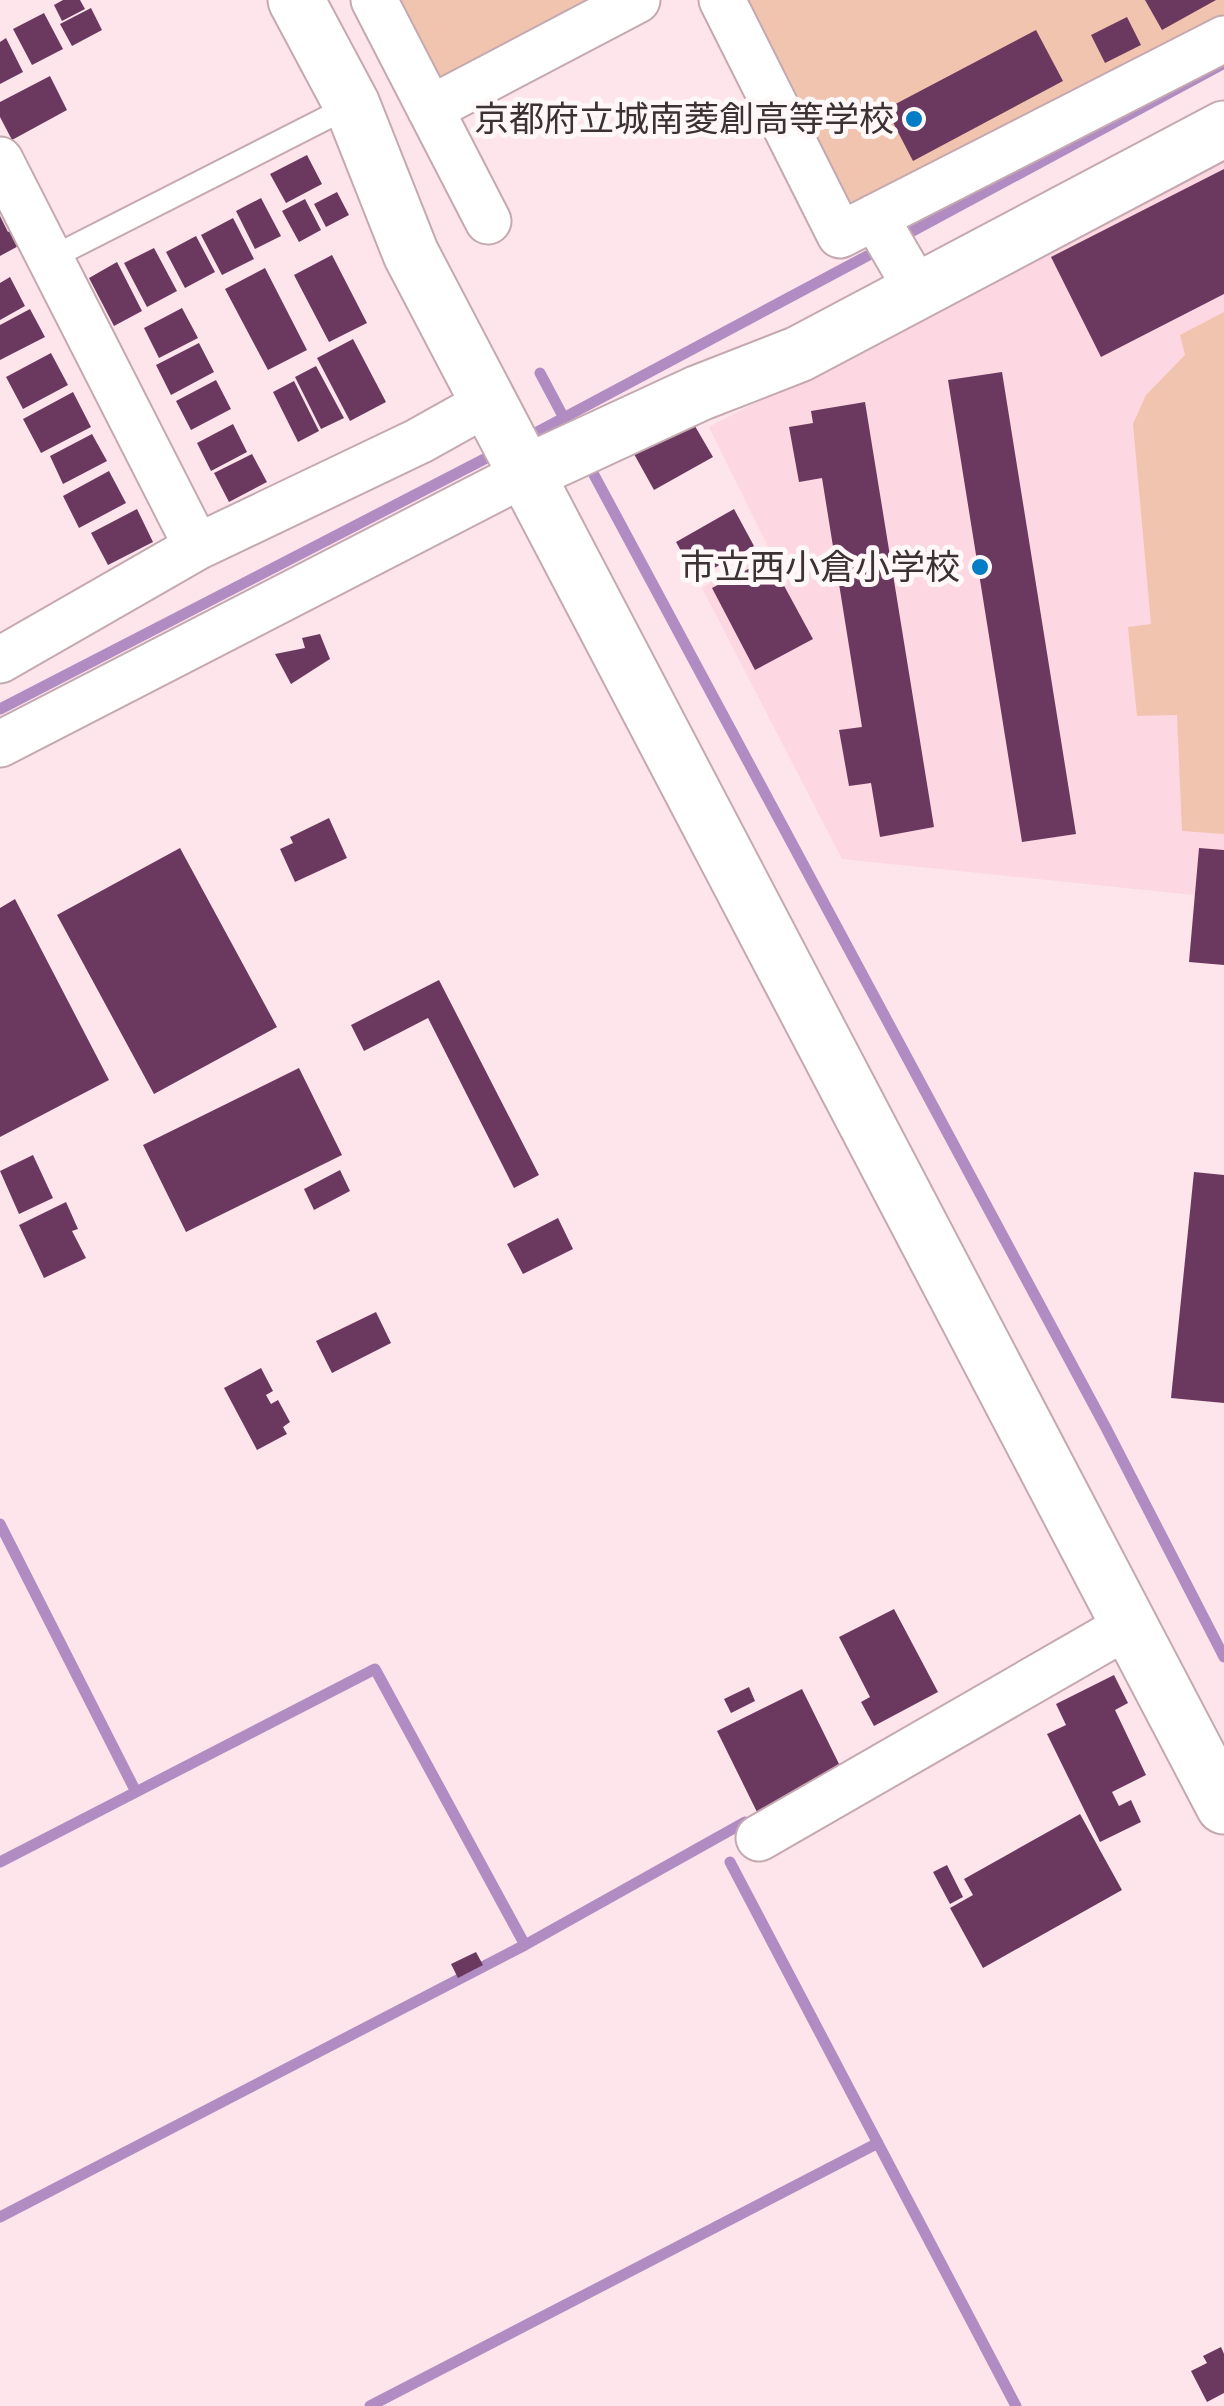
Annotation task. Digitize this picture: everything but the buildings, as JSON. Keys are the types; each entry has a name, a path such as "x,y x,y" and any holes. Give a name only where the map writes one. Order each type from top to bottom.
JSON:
{"street":[{"path":"296,0 352,105 411,254 532,444 1224,1806"},
{"path":"374,0 488,221"},
{"path":"430,109 638,0"},
{"path":"722,0 840,234 897,255 1224,128"},
{"path":"0,744 532,444 699,393 799,354 897,255 1224,39"},
{"path":"3,172 52,258 196,547"},
{"path":"0,660 196,547 419,441 532,444"},
{"path":"759,1838 1129,1625"}],"lane":[{"path":"52,258 352,105"}],"shaded area":[{"name":"京都府立城南菱創高等学校","path":"390,0 611,0 433,85"},
{"name":"京都府立城南菱創高等学校","path":"731,0 1224,0 1224,21 844,217"},
{"name":"市立西小倉小学校","path":"1224,156 1224,965 1189,962 1194,895 842,859 702,588 768,547 709,427"},
{"path":"1224,312 1224,834 1182,831 1177,715 1137,716 1128,627 1151,624 1133,424 1146,395 1185,355 1180,335"}],"waterway":[{"path":"898,239 1221,65"},
{"path":"524,439 882,248"},
{"path":"540,373 573,435"},
{"path":"0,709 498,452"},
{"path":"586,460 1106,1428 1224,1657"},
{"path":"0,1524 135,1790"},
{"path":"0,1862 375,1669 525,1945"},
{"path":"0,2217 525,1945 745,1822"},
{"path":"730,1862 1016,2406"},
{"path":"370,2406 878,2143"}],"place":[{"name":"京都府立城南菱創高等学校","path":"914,119"},
{"name":"市立西小倉小学校","path":"980,567"}]}
